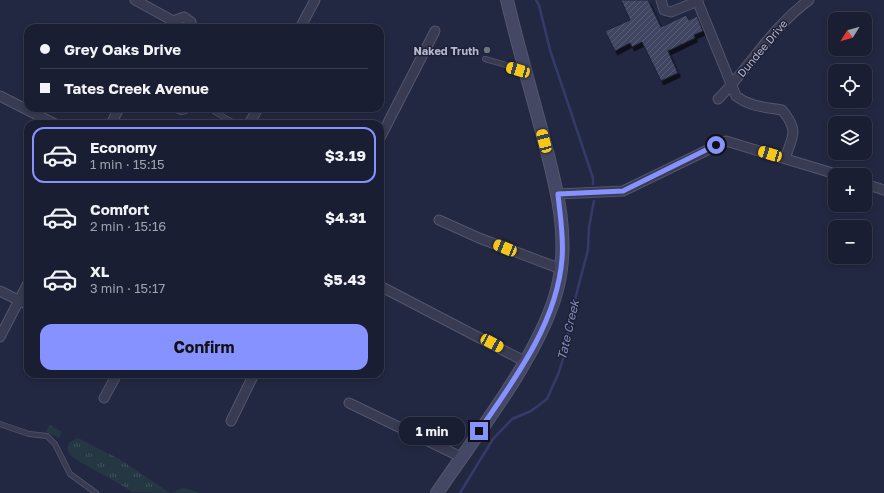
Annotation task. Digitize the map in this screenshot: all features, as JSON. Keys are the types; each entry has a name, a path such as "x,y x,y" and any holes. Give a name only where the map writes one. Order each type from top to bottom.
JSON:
{"main road":[{"path":"437,493 524,360 548,315 555,296 561,269 562,239 558,194 507,0"}],"street":[{"path":"135,0 172,24"},
{"path":"302,24 315,0"},
{"path":"660,0 664,10 671,12 698,1 736,96 744,102 756,106 782,110 790,119 794,131 785,158"},
{"name":"Dundee Drive","path":"718,99 732,85 778,27 809,0"},
{"path":"175,24 178,18 186,18 191,24"},
{"path":"384,130 435,31"},
{"path":"0,96 24,106"},
{"path":"39,112 50,120"},
{"path":"558,194 623,191 726,141 828,172"},
{"path":"872,186 884,190"},
{"path":"439,220 479,238 561,269"},
{"path":"384,288 524,360"},
{"path":"0,291 24,303"},
{"path":"0,337 24,291"},
{"path":"104,398 115,378"},
{"path":"231,421 252,378"},
{"path":"349,403 461,457"}],"lane":[{"path":"485,59 518,70 525,70"},
{"path":"217,112 230,120"},
{"path":"0,424 29,434 48,436 55,444 70,474 96,493"}],"green space":[{"path":"49,425 62,432 59,438 46,432"},
{"path":"78,438 119,459 170,493 132,492 80,462 70,455 67,448 70,442"},
{"path":"185,488 199,493 172,493"}],"building":[{"path":"621,0 648,0 661,27 686,15 689,20 697,16 703,31 694,35 695,38 668,51 678,73 661,81 642,42 632,47 630,43 615,51 605,31 630,20"}],"waterway":[{"name":"Tate Creek","path":"536,0 539,5 550,50 593,178 593,184"},
{"name":"Tate Creek","path":"460,493 493,439 512,419 531,411 547,399 559,372 567,346 570,318 588,250 589,227 594,201"}],"place":[{"name":"Naked Truth","path":"487,50"}],"route":[{"path":"479,431 503,396 535,342 555,296 560,278 562,258 561,219 558,194 623,191 716,145"}]}
